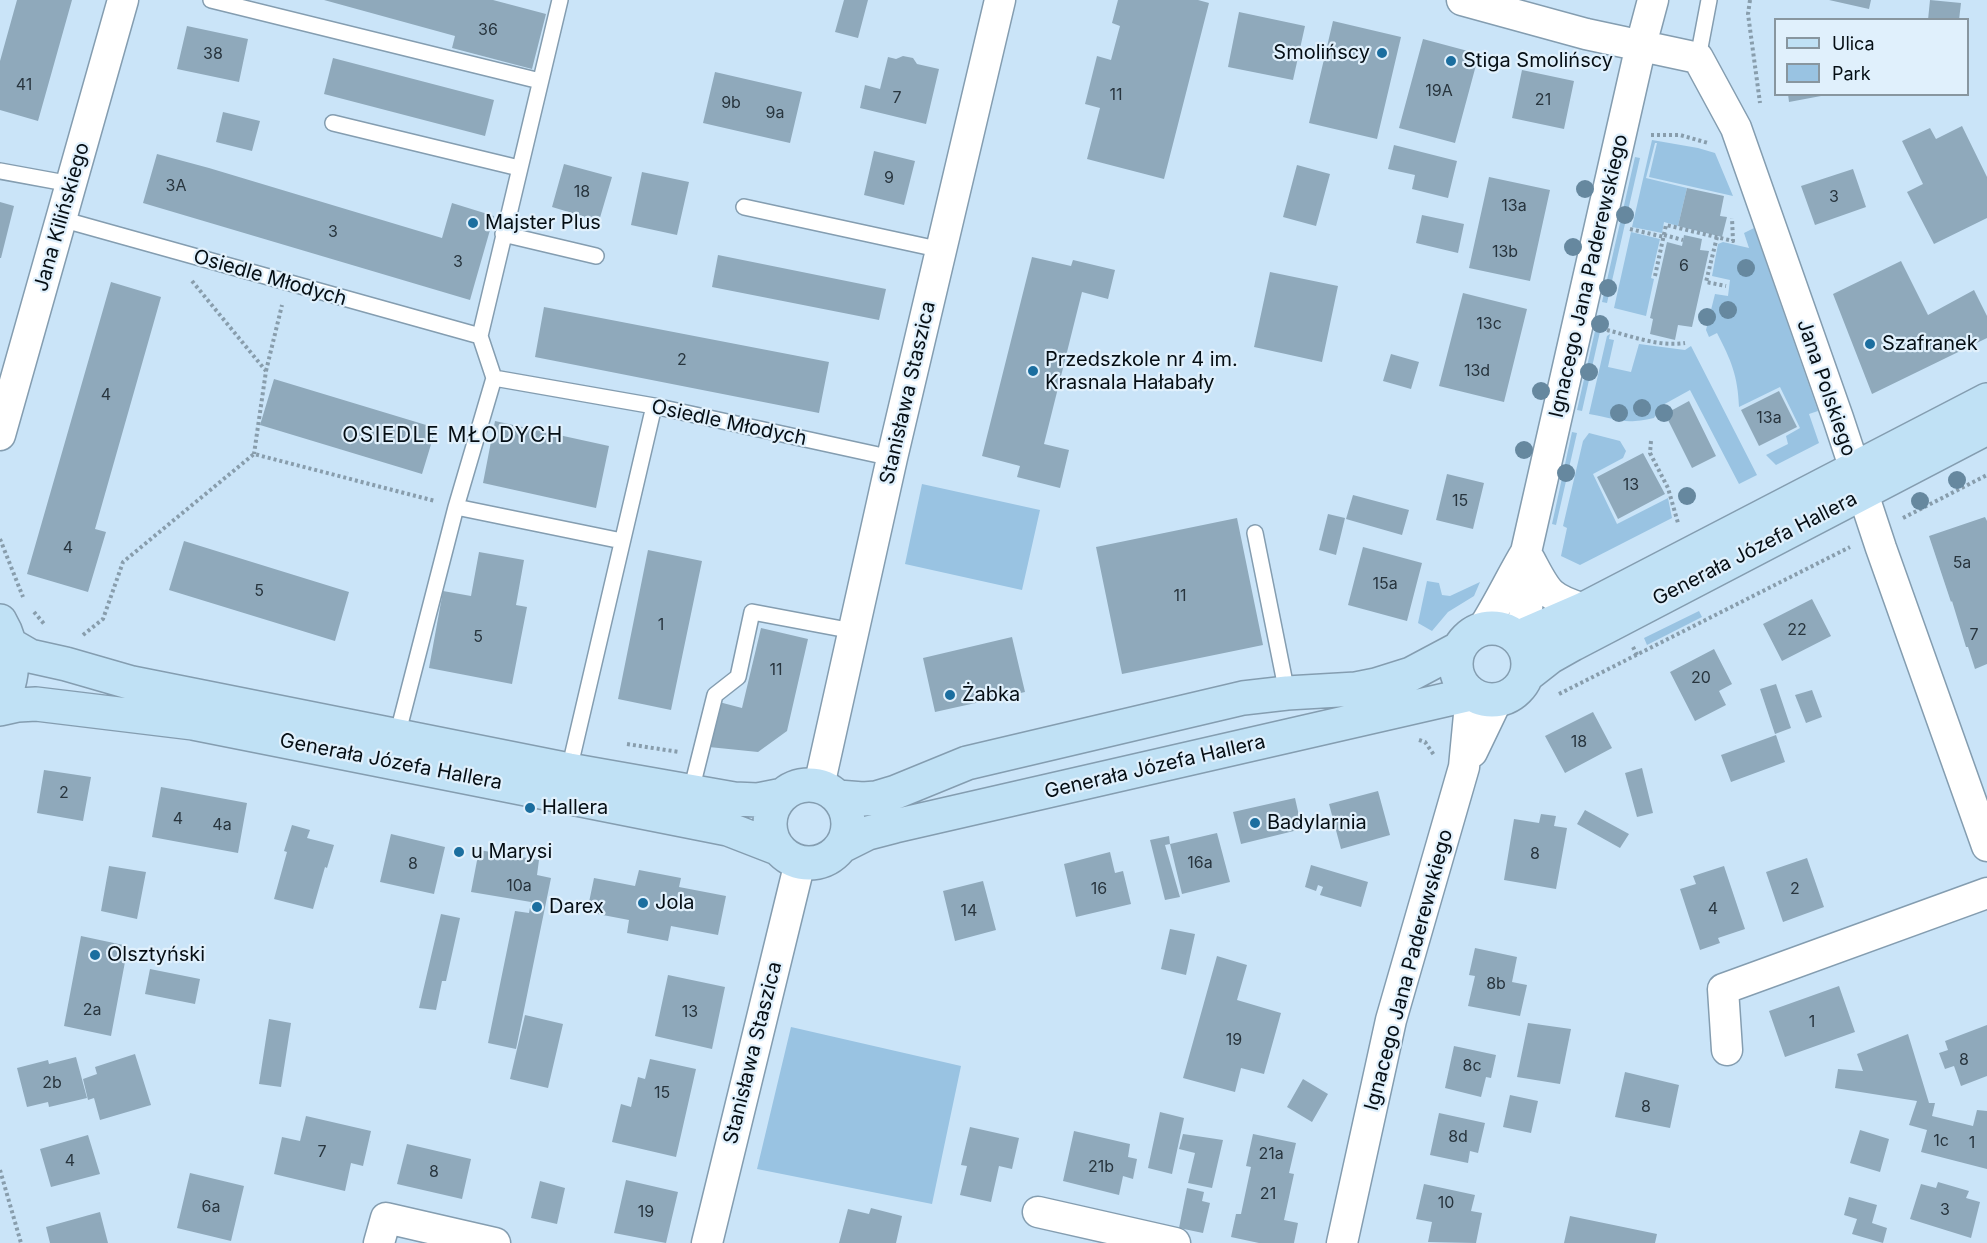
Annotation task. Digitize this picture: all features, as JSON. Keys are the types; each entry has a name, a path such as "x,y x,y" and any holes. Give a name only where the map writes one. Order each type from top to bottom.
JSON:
{"street":[{"name":"Jana Kilińskiego","path":"0,435 123,0"},
{"name":"Stanisława Staszica","path":"829,792 853,631 1000,0"},
{"path":"1462,0 1586,34 1698,58"},
{"name":"Ignacego Jana Paderewskiego","path":"1483,628 1501,600 1507,583 1526,552 1653,0"},
{"name":"Jana Polskiego","path":"1698,58 1736,128 1987,846"},
{"name":"Generała Józefa Hallera","path":"1527,675 1550,657 1858,481 1987,400"},
{"name":"Generała Józefa Hallera","path":"1517,638 1858,481 1987,428"},
{"path":"1526,552 1544,586 1556,599 1584,609"},
{"name":"Ignacego Jana Paderewskiego","path":"1517,638 1527,608 1530,588 1526,552"},
{"path":"1483,628 1504,630 1517,638 1527,655 1527,675 1522,685 1513,694 1484,697 1462,685 1456,674 1455,662 1458,649 1472,633 1483,628"},
{"path":"0,703 10,680 12,662 5,633"},
{"name":"Generała Józefa Hallera","path":"5,633 30,656 132,683 691,792 734,799 758,800 783,795"},
{"path":"829,792 844,806 848,824 842,846 823,861 812,863 789,855 772,837 770,819 776,802 783,795 804,785 863,799 876,798 967,763 1244,698 1356,689 1376,685 1411,674 1458,649"},
{"name":"Ignacego Jana Paderewskiego","path":"1342,1243 1392,1020 1484,697"},
{"name":"Generała Józefa Hallera","path":"842,846 868,833 895,826 1484,697"},
{"name":"Generała Józefa Hallera","path":"0,709 36,704 193,723 728,829 789,855"},
{"name":"Stanisława Staszica","path":"707,1243 789,855"},
{"path":"1727,1050 1723,989 1987,893"},
{"path":"1038,1212 1175,1243"},
{"path":"380,1243 386,1218 495,1243"}],"lane":[{"path":"211,0 540,81"},
{"path":"397,736 456,507 494,378 480,336 560,0"},
{"path":"1698,58 1709,0"},
{"path":"333,123 519,168"},
{"path":"0,171 71,184"},
{"path":"744,207 942,250"},
{"name":"Osiedle Młodych","path":"61,219 480,336"},
{"path":"503,234 596,256"},
{"name":"Osiedle Młodych","path":"494,378 654,406 892,458"},
{"path":"569,770 654,406"},
{"path":"456,507 622,541"},
{"path":"1255,533 1287,693"},
{"path":"691,792 715,695 738,677 752,612 853,631"}],"path":[{"path":"1655,276 1666,225 1733,241 1732,218"},
{"path":"1634,230 1683,240"},
{"path":"1717,237 1706,282 1725,286"},
{"path":"165,248 266,371"},
{"path":"82,636 103,619 123,562 254,454 266,371 287,282"},
{"path":"1604,329 1651,341 1685,343"},
{"path":"1651,441 1650,453 1668,488 1675,517"},
{"path":"254,454 456,507"},
{"path":"1894,523 1987,475"},
{"path":"0,539 23,598"},
{"path":"1553,697 1858,543"},
{"path":"30,606 49,630"},
{"path":"0,1170 21,1243"}],"green space":[{"path":"1652,140 1715,153 1733,196 1649,177 1657,143 1655,143 1646,178 1687,188 1678,226 1664,222 1662,233 1632,227"},
{"path":"1635,157 1640,158 1607,303 1602,302"},
{"path":"1754,228 1818,411 1809,414 1819,443 1776,465 1766,455 1788,444 1786,436 1800,428 1780,387 1739,407 1733,368 1717,333 1709,337 1706,330 1715,294 1728,296 1730,280 1712,276 1718,244 1723,242 1749,248 1744,233"},
{"path":"1631,232 1660,239 1651,278 1654,279 1646,316 1614,308"},
{"path":"1597,322 1602,323 1582,411 1577,410"},
{"path":"1610,334 1609,339 1614,340 1608,367 1631,372 1639,344 1685,350 1691,346 1757,475 1739,484 1690,390 1661,406 1654,418 1627,421 1589,414 1607,336"},
{"path":"1572,432 1577,433 1556,525 1552,524"},
{"path":"1589,433 1620,441 1626,451 1623,458 1593,474 1617,524 1668,498 1672,518 1580,565 1561,556 1567,528 1563,526 1583,441"},
{"path":"922,484 1040,510 1022,590 905,564"},
{"path":"1427,581 1439,583 1442,595 1450,596 1480,582 1474,596 1448,612 1432,631 1418,623"},
{"path":"1699,611 1702,617 1647,645 1644,638"},
{"path":"791,1027 961,1066 932,1204 757,1169"}],"building":[{"path":"17,0 72,0 38,121 0,110 0,61"},
{"path":"324,0 493,0 546,14 532,69 452,48 455,36"},
{"path":"844,0 868,0 858,38 835,32"},
{"path":"1118,0 1198,0 1209,3 1164,179 1087,159 1100,108 1085,104 1097,56 1111,60 1120,26 1112,23"},
{"path":"1829,0 1871,0 1869,9"},
{"path":"1930,0 1961,3 1959,18 1928,18"},
{"path":"1239,12 1305,26 1293,80 1228,67"},
{"path":"1333,21 1401,37 1377,139 1309,123"},
{"path":"187,26 248,39 239,82 177,69"},
{"path":"1423,39 1479,54 1455,143 1399,128"},
{"path":"903,56 913,58 917,64 939,69 926,124 860,108 865,85 880,89 888,57 896,59"},
{"path":"333,58 494,100 485,136 324,94"},
{"path":"1522,70 1574,81 1564,129 1512,118"},
{"path":"715,72 802,92 790,143 703,123"},
{"path":"1788,96 1821,96 1789,102"},
{"path":"223,112 260,121 252,151 216,142"},
{"path":"1962,126 1987,177 1987,218 1934,244 1907,192 1923,184 1902,141 1930,128 1936,139"},
{"path":"1394,145 1457,161 1448,198 1412,189 1415,175 1388,169"},
{"path":"874,151 915,161 904,205 864,195"},
{"path":"157,154 442,238 452,203 494,216 470,300 143,203"},
{"path":"564,164 612,177 599,221 552,207"},
{"path":"1297,165 1330,174 1316,226 1283,217"},
{"path":"1853,169 1866,207 1815,225 1801,186"},
{"path":"642,172 689,182 677,235 631,225"},
{"path":"1489,177 1550,190 1530,281 1469,268"},
{"path":"1687,188 1724,196 1720,216 1727,217 1722,237 1678,226"},
{"path":"0,202 14,206 1,258 0,258"},
{"path":"1422,215 1464,224 1458,253 1416,243"},
{"path":"1684,235 1702,239 1700,250 1709,251 1692,327 1678,325 1675,340 1650,334 1653,319 1650,318 1667,242 1682,246"},
{"path":"718,255 886,289 879,320 712,287"},
{"name":"Przedszkole nr 4 im. Krasnala Hałabały","path":"1032,257 1071,266 1073,260 1115,270 1108,299 1082,292 1044,444 1069,450 1060,488 1017,477 1020,466 982,456"},
{"path":"1901,261 1928,315 1974,290 1987,316 1987,338 1872,394 1833,294"},
{"path":"1270,272 1338,286 1322,362 1254,347"},
{"path":"111,282 161,297 95,529 106,532 88,592 27,574"},
{"path":"1463,293 1527,309 1504,402 1439,386"},
{"path":"544,307 829,362 819,413 535,357"},
{"path":"1391,354 1419,362 1411,389 1383,381"},
{"path":"274,379 436,428 422,474 260,425"},
{"path":"1779,391 1797,427 1759,446 1741,410"},
{"path":"1689,401 1716,456 1692,468 1665,414"},
{"path":"495,421 609,446 596,508 483,483"},
{"path":"1643,453 1665,494 1618,519 1597,477"},
{"path":"1447,474 1484,483 1473,529 1436,520"},
{"path":"1353,495 1409,510 1402,535 1346,519"},
{"path":"1328,514 1345,518 1336,555 1319,550"},
{"path":"1985,517 1987,521 1987,664 1975,669 1929,536"},
{"path":"1237,518 1263,645 1122,674 1096,547"},
{"path":"184,541 349,592 335,641 169,590"},
{"path":"1363,547 1422,563 1407,621 1348,605"},
{"path":"648,550 702,561 671,710 618,699"},
{"path":"479,552 524,560 516,605 527,607 512,684 429,668 443,591 471,596"},
{"path":"1812,599 1831,636 1782,661 1763,624"},
{"path":"761,628 808,639 787,731 758,752 709,747 719,702 742,708"},
{"path":"1012,637 1025,692 935,712 923,658"},
{"path":"1714,649 1732,684 1719,691 1726,705 1695,721 1670,672"},
{"path":"1776,684 1791,728 1775,734 1760,689"},
{"path":"1812,690 1822,717 1806,723 1795,695"},
{"path":"1593,712 1612,748 1565,773 1545,736"},
{"path":"1776,735 1785,762 1731,782 1721,755"},
{"path":"1642,768 1653,813 1637,817 1625,773"},
{"path":"44,770 91,777 83,821 37,813"},
{"path":"161,787 247,803 238,853 152,837"},
{"path":"1378,791 1390,835 1341,849 1329,804"},
{"path":"1295,798 1302,829 1241,844 1233,812"},
{"path":"1585,810 1629,834 1620,848 1577,824"},
{"path":"1541,814 1556,816 1554,826 1567,828 1556,889 1504,880 1514,819 1539,823"},
{"path":"292,825 310,830 307,838 334,845 313,909 274,899"},
{"path":"1217,833 1230,882 1182,894 1170,844"},
{"path":"391,834 445,847 434,894 380,882"},
{"path":"1169,836 1170,844 1165,845 1180,897 1165,900 1150,840"},
{"path":"479,850 539,860 537,875 551,878 516,1049 488,1043 515,911 529,913 531,902 471,892"},
{"path":"1110,852 1115,873 1123,871 1131,904 1076,917 1064,864"},
{"path":"1807,858 1824,907 1783,922 1766,872"},
{"path":"1311,865 1368,882 1361,907 1320,895 1323,887 1318,885 1316,891 1305,887"},
{"path":"109,866 146,872 137,919 101,911"},
{"path":"1724,866 1745,929 1718,938 1720,943 1700,950 1680,889 1696,884 1693,876"},
{"path":"639,870 681,878 679,887 726,896 718,935 671,926 668,941 627,933 629,920 587,912 594,878 635,886"},
{"path":"983,881 996,930 955,941 943,891"},
{"path":"441,914 460,918 446,981 442,981 436,1010 419,1008"},
{"path":"1170,929 1195,934 1186,975 1161,969"},
{"path":"81,936 128,946 111,1036 64,1026"},
{"path":"1475,948 1517,957 1512,982 1527,985 1520,1016 1468,1006 1475,976 1469,975"},
{"path":"1217,956 1247,965 1237,1000 1281,1013 1264,1074 1241,1068 1235,1092 1183,1078"},
{"path":"150,969 200,979 195,1004 145,994"},
{"path":"668,975 725,987 712,1049 655,1036"},
{"path":"1839,986 1855,1032 1785,1057 1769,1011"},
{"path":"525,1015 563,1024 548,1088 510,1079"},
{"path":"269,1019 291,1023 281,1087 259,1084"},
{"path":"1528,1023 1571,1029 1560,1084 1517,1077"},
{"path":"1987,1025 1987,1076 1961,1086 1954,1066 1945,1069 1939,1053 1948,1050 1945,1041"},
{"path":"1908,1034 1929,1103 1935,1103 1932,1116 1973,1126 1977,1110 1987,1111 1987,1169 1921,1152 1927,1130 1909,1125 1917,1101 1835,1088 1838,1069 1863,1071 1857,1054"},
{"path":"1454,1046 1496,1055 1491,1078 1486,1077 1481,1097 1445,1088"},
{"path":"135,1054 151,1105 100,1120 94,1098 88,1100 83,1079 97,1074 95,1067"},
{"path":"76,1057 87,1098 49,1107 48,1102 27,1107 17,1068 48,1060 49,1064"},
{"path":"650,1059 696,1069 676,1157 612,1142 621,1104 631,1107 638,1077 645,1079"},
{"path":"1625,1072 1679,1085 1670,1128 1615,1117"},
{"path":"1303,1079 1328,1094 1312,1122 1287,1107"},
{"path":"1510,1095 1538,1101 1531,1133 1503,1127"},
{"path":"1160,1112 1184,1118 1172,1174 1148,1168"},
{"path":"1439,1113 1485,1123 1478,1153 1470,1151 1468,1163 1430,1155"},
{"path":"306,1116 371,1131 363,1166 351,1163 345,1191 274,1174 282,1137 300,1141"},
{"path":"970,1127 1019,1138 1012,1169 999,1166 991,1202 960,1195 967,1166 961,1165"},
{"path":"1860,1130 1889,1139 1880,1172 1850,1163"},
{"path":"1074,1131 1130,1144 1128,1157 1137,1159 1133,1179 1123,1176 1119,1195 1063,1181"},
{"path":"1183,1134 1223,1140 1212,1188 1188,1183 1195,1153 1179,1149"},
{"path":"1253,1134 1296,1143 1289,1173 1294,1174 1284,1220 1298,1223 1294,1243 1259,1243 1231,1237 1236,1214 1241,1214 1251,1167 1246,1166"},
{"path":"88,1135 100,1174 51,1187 40,1149"},
{"path":"407,1144 471,1159 462,1199 397,1184"},
{"path":"190,1173 244,1186 231,1241 177,1228"},
{"path":"626,1180 678,1192 666,1243 614,1233"},
{"path":"540,1181 565,1188 557,1224 531,1218"},
{"path":"1938,1182 1969,1191 1966,1198 1980,1202 1971,1238 1910,1219 1921,1184 1936,1188"},
{"path":"1424,1184 1475,1195 1471,1211 1482,1213 1476,1243 1428,1242 1432,1222 1416,1219"},
{"path":"1187,1188 1204,1192 1202,1201 1210,1203 1203,1233 1179,1228"},
{"path":"1849,1197 1877,1205 1872,1223 1887,1228 1883,1243 1852,1234 1857,1219 1844,1215"},
{"path":"871,1208 902,1216 896,1243 839,1243 848,1209 869,1214"},
{"path":"100,1212 108,1243 50,1243 46,1227"},
{"path":"1570,1216 1657,1234 1655,1243 1564,1243"}],"place":[{"name":"Smolińscy","path":"1382,53"},
{"name":"Stiga Smolińscy","path":"1451,61"},
{"name":"Majster Plus","path":"473,223"},
{"name":"Szafranek","path":"1870,344"},
{"name":"Przedszkole nr 4 im. Krasnala Hałabały","path":"1033,371"},
{"name":"Żabka","path":"950,695"},
{"name":"Hallera","path":"530,808"},
{"name":"Badylarnia","path":"1255,823"},
{"name":"u Marysi","path":"459,852"},
{"name":"Jola","path":"643,903"},
{"name":"Darex","path":"537,907"},
{"name":"Olsztyński","path":"95,955"}],"district":[{"name":"OSIEDLE MŁODYCH","path":"453,436"}]}
